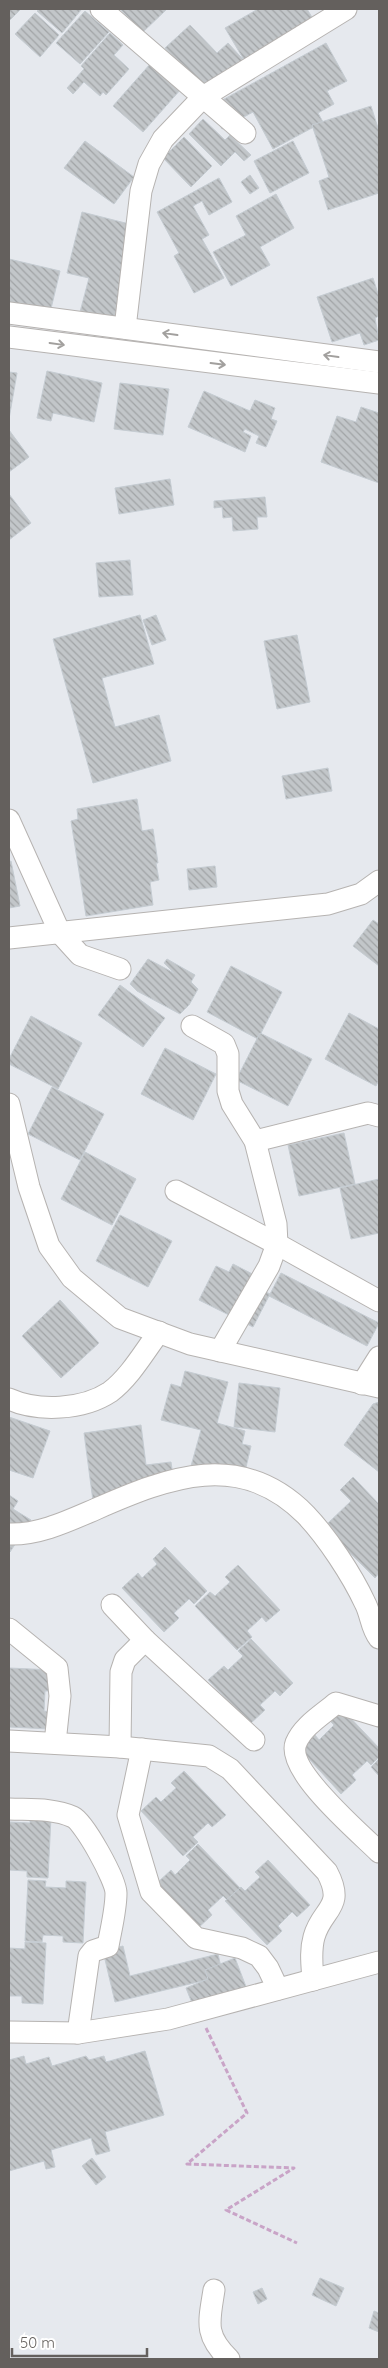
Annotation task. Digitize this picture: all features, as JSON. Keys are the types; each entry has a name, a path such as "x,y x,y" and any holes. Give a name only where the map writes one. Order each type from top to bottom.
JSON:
{"street":[{"path":"101,9 245,133"},
{"path":"125,328 141,191 149,164 164,139 203,97 346,9"},
{"path":"9,313 379,362"},
{"path":"9,337 379,383"},
{"path":"9,820 60,933 80,955 120,969"},
{"path":"9,938 328,904 361,894 379,881"},
{"path":"192,1026 224,1044 228,1054 228,1091 255,1140 276,1224 277,1244 269,1266 220,1351"},
{"path":"9,1104 29,1186 49,1246 72,1278 120,1318 190,1344 371,1386 379,1357"},
{"path":"255,1140 368,1113 379,1116"},
{"path":"176,1191 277,1244 379,1301"},
{"path":"9,1399 55,1408 92,1401 110,1392 126,1377 159,1332"},
{"path":"9,1534 44,1529 61,1524 166,1482 202,1474 240,1475 274,1489 306,1515 341,1561 366,1604 375,1634 379,1638"},
{"path":"112,1605 145,1640 254,1740"},
{"path":"9,1629 57,1668 60,1696 55,1743"},
{"path":"120,1747 121,1672 125,1660 145,1640"},
{"path":"379,1716 336,1703 302,1732 295,1745 297,1758 312,1785 379,1852"},
{"path":"9,1741 142,1748 209,1756 230,1769 327,1872 334,1886 334,1901 315,1934 311,1949 314,1980"},
{"path":"142,1748 128,1816 151,1892 196,1938 242,1948 259,1956 268,1968 278,1989"},
{"path":"9,1809 56,1811 76,1818 87,1833 114,1882 116,1892 108,1946 94,1951 89,1956 78,2033"},
{"path":"9,2032 78,2033 168,2019 379,1962"},
{"path":"214,2290 208,2326 218,2348 229,2359"}],"path":[{"path":"198,2011 246,2113 188,2164 294,2168 226,2210 297,2243"}],"building":[{"path":"9,9 21,9 9,21"},
{"path":"40,9 81,10 62,33 37,11"},
{"path":"120,9 167,9 143,32"},
{"path":"258,9 307,9 316,24 247,65 225,28"},
{"path":"85,11 109,32 80,64 56,43"},
{"path":"35,13 59,35 40,57 15,34"},
{"path":"190,25 217,53 228,43 251,68 215,102 165,48"},
{"path":"110,33 123,45 114,55 129,69 106,95 103,92 100,96 84,82 73,94 67,88 84,69 81,66"},
{"path":"326,43 347,81 327,91 334,104 318,113 323,122 273,149 253,112 222,129 216,117 217,103"},
{"path":"151,63 181,89 143,132 113,106"},
{"path":"371,106 379,131 379,193 328,210 319,181 329,177 312,125"},
{"path":"203,119 225,140 230,135 251,155 244,161 235,152 221,166 189,134"},
{"path":"184,137 212,166 191,187 163,158"},
{"path":"85,141 134,177 114,204 64,168"},
{"path":"293,141 309,173 270,193 254,161"},
{"path":"250,175 259,188 250,194 241,182"},
{"path":"219,178 232,202 209,215 202,201 193,206 209,235 202,239 224,278 194,293 174,256 179,253 157,212"},
{"path":"276,194 294,228 260,247 270,265 231,286 213,252 246,235 236,216"},
{"path":"82,212 145,228 122,322 80,312 89,278 67,273"},
{"path":"9,259 60,271 50,313 9,308"},
{"path":"373,278 379,297 379,316 375,318 379,340 364,345 360,333 332,342 317,297"},
{"path":"47,371 102,383 94,422 53,413 51,421 37,418"},
{"path":"9,372 17,373 9,419"},
{"path":"120,383 169,389 163,435 114,429"},
{"path":"204,391 250,411 255,400 275,408 271,419 277,421 266,447 256,443 259,436 245,429 243,432 251,436 245,452 188,427"},
{"path":"361,407 379,413 379,483 321,462 337,416 356,422"},
{"path":"9,430 29,457 9,472"},
{"path":"170,479 174,505 119,514 115,488"},
{"path":"9,494 31,523 9,540"},
{"path":"265,497 267,517 257,517 258,529 233,531 232,517 223,518 222,507 214,508 214,501"},
{"path":"130,560 133,595 99,597 96,563"},
{"path":"140,615 154,664 102,678 115,727 159,715 171,761 93,783 53,639"},
{"path":"156,615 166,640 152,645 143,620"},
{"path":"297,635 310,702 277,709 264,641"},
{"path":"328,768 332,791 286,799 282,776"},
{"path":"137,799 142,831 153,829 159,880 150,882 153,905 86,916 71,821 78,819 77,809"},
{"path":"11,861 20,906 9,908 9,862"},
{"path":"215,866 217,887 189,890 187,869"},
{"path":"373,920 379,924 379,966 353,946"},
{"path":"148,959 174,973 164,963 167,959 195,975 191,982 198,989 189,1005 180,1014 137,991 130,984"},
{"path":"231,966 282,992 258,1039 207,1012"},
{"path":"120,985 165,1018 143,1047 98,1015"},
{"path":"349,1013 379,1029 379,1080 376,1086 325,1059"},
{"path":"31,1016 82,1043 58,1089 9,1064 9,1059"},
{"path":"260,1033 312,1059 288,1106 236,1080"},
{"path":"165,1048 216,1074 193,1120 141,1094"},
{"path":"52,1087 104,1114 80,1160 28,1134"},
{"path":"344,1133 355,1184 299,1196 288,1145"},
{"path":"85,1152 136,1179 112,1225 61,1199"},
{"path":"379,1179 379,1233 351,1239 340,1188"},
{"path":"120,1215 172,1241 148,1287 96,1261"},
{"path":"233,1264 266,1281 262,1290 270,1294 253,1327 199,1300 216,1266 229,1272"},
{"path":"281,1273 379,1323 367,1346 269,1296"},
{"path":"60,1300 99,1343 61,1378 22,1336"},
{"path":"185,1371 228,1382 217,1423 245,1431 242,1444 251,1446 243,1480 191,1466 201,1430 161,1420 171,1384 181,1387"},
{"path":"239,1383 280,1388 275,1432 234,1427"},
{"path":"379,1402 379,1472 344,1445 373,1404"},
{"path":"9,1417 50,1431 33,1478 9,1470"},
{"path":"141,1425 146,1465 171,1462 175,1489 93,1501 84,1433"},
{"path":"353,1477 379,1504 379,1573 375,1578 324,1527 351,1501 340,1490"},
{"path":"9,1495 18,1501 13,1509 31,1520 10,1552"},
{"path":"165,1547 207,1591 194,1604 189,1599 174,1613 179,1618 164,1632 122,1588 138,1573 142,1578 157,1564 153,1559"},
{"path":"238,1565 280,1610 266,1622 262,1617 247,1631 252,1637 237,1650 195,1606 210,1592 215,1596 230,1582 225,1577"},
{"path":"251,1639 293,1683 280,1696 275,1691 260,1705 265,1710 250,1724 208,1680 224,1666 228,1670 243,1656 238,1651"},
{"path":"9,1668 53,1670 52,1691 45,1691 44,1711 51,1712 50,1729 9,1727"},
{"path":"342,1709 379,1748 379,1757 371,1765 367,1761 352,1775 356,1780 341,1794 300,1749 315,1735 319,1740 334,1725 330,1721"},
{"path":"379,1759 379,1776 371,1767"},
{"path":"184,1771 226,1815 212,1827 208,1823 193,1837 198,1842 183,1856 141,1811 156,1797 161,1802 176,1788 171,1783"},
{"path":"30,1816 51,1817 48,1878 27,1877 27,1871 9,1870 9,1822 30,1823"},
{"path":"198,1844 240,1888 227,1900 223,1896 208,1910 212,1915 197,1929 156,1884 171,1870 175,1875 190,1860 186,1856"},
{"path":"268,1860 310,1905 297,1917 292,1912 278,1926 282,1931 267,1945 225,1901 241,1887 245,1891 260,1877 255,1872"},
{"path":"28,1880 46,1881 45,1887 66,1888 66,1881 86,1882 83,1943 63,1942 63,1936 43,1935 42,1942 25,1941"},
{"path":"25,1942 46,1943 43,2004 22,2003 22,1996 9,1996 9,1948 25,1949"},
{"path":"123,1946 130,1976 218,1954 223,1976 115,2002 103,1951"},
{"path":"235,1958 250,1997 198,2018 186,1988 208,1979 205,1970"},
{"path":"145,2051 164,2115 105,2132 110,2151 96,2155 91,2138 51,2150 55,2167 46,2169 44,2161 9,2171 9,2060 24,2056 26,2064 49,2057 52,2066 86,2056 89,2060 104,2056 106,2062"},
{"path":"92,2158 106,2177 96,2185 82,2166"},
{"path":"320,2278 344,2288 336,2306 312,2295"},
{"path":"262,2288 267,2299 258,2304 253,2292"},
{"path":"374,2311 379,2313 379,2332 369,2328"}]}
